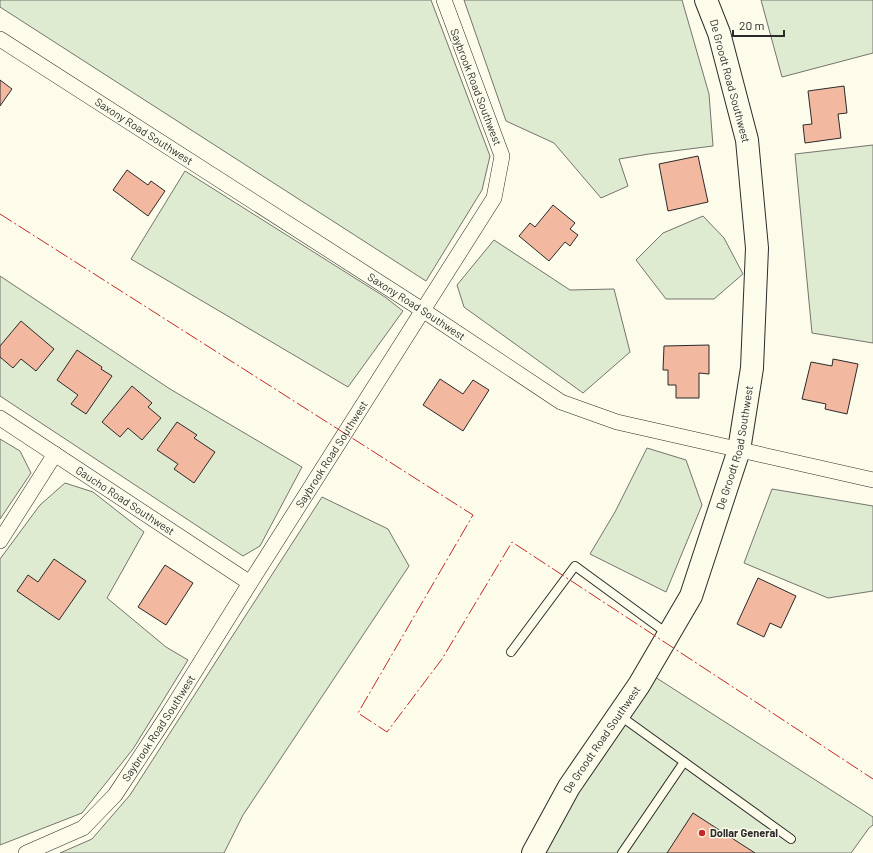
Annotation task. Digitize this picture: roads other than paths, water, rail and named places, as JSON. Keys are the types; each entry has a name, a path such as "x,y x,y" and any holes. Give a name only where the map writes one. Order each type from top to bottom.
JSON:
{"street":[{"name":"Saybrook Road Southwest","path":"26,853 83,828 115,795 170,713 250,583 424,311 494,198 502,156 444,0"},
{"name":"De Groodt Road Southwest","path":"533,853 569,787 639,685 691,596 739,450 752,368 757,248 747,140 718,33 706,0"},
{"name":"Saxony Road Southwest","path":"0,39 424,311 561,402 617,422 873,480"},
{"name":"Gaucho Road Southwest","path":"0,418 250,583"},
{"path":"0,541 55,454"}],"lane":[{"path":"511,652 575,566 669,634"},
{"path":"619,715 791,839"},
{"path":"622,853 684,762"}],"place":[{"name":"Dollar General","path":"702,833"}]}
